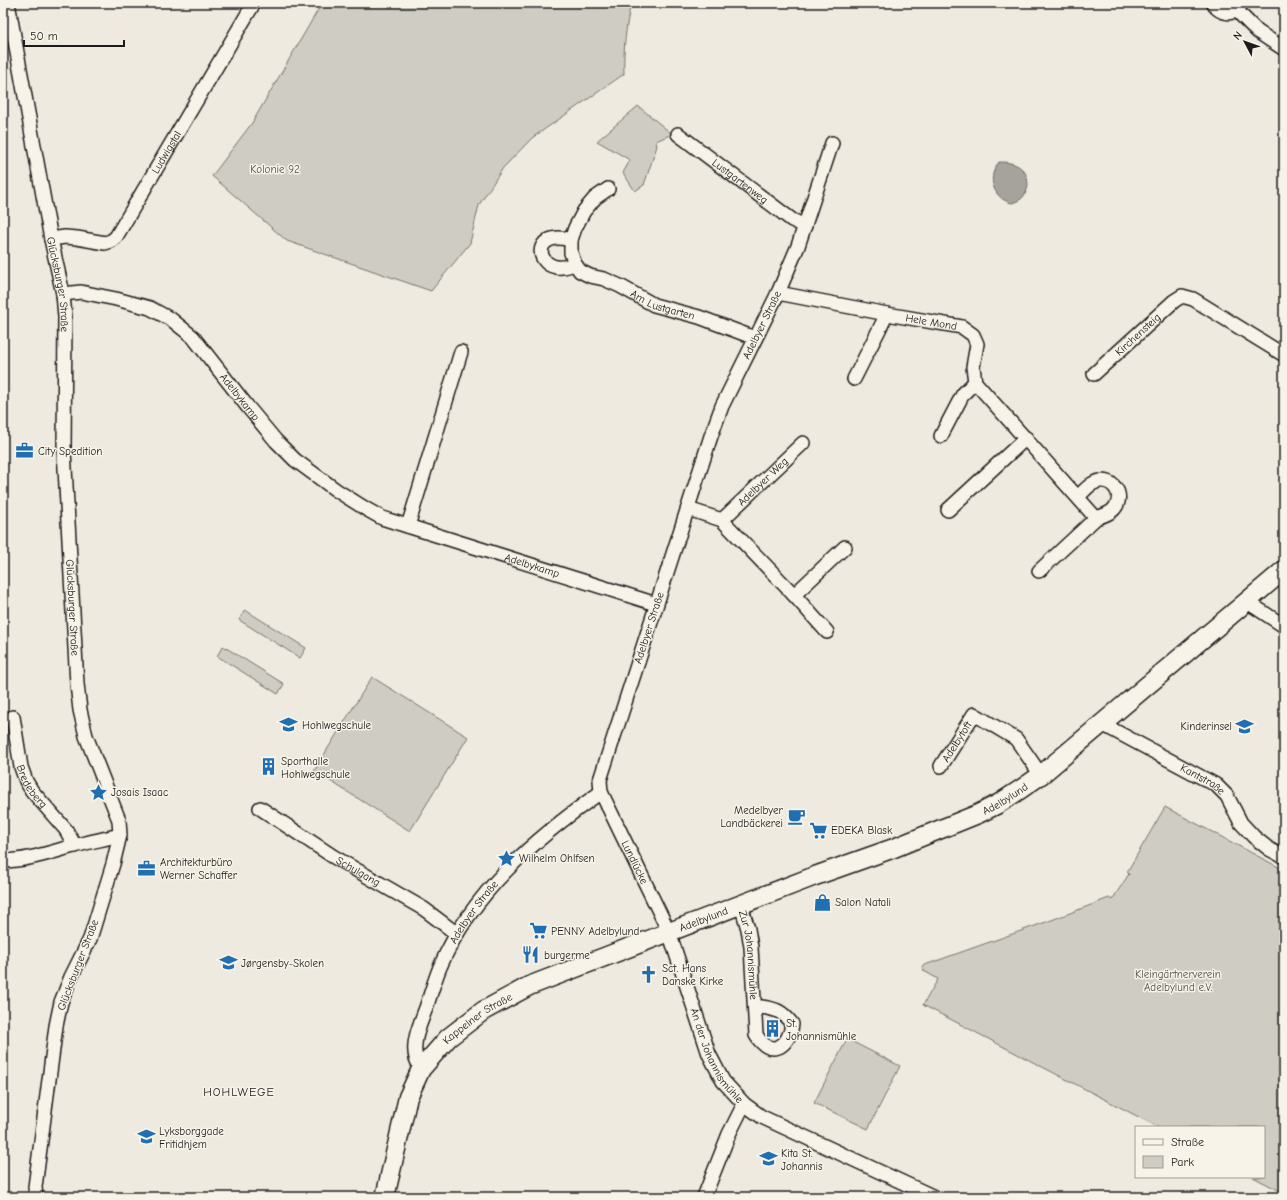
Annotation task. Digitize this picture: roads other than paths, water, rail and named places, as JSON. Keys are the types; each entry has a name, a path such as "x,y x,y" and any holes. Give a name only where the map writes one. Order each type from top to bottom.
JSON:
{"street":[{"name":"Glücksburger Straße","path":"8,3 51,239 63,294 65,317 64,450 77,684 80,710 86,736 119,820 120,835 113,864 90,939 71,977 61,1002 56,1026 47,1095 36,1197"},
{"path":"1213,3 1221,12 1230,13 1239,7 1258,32 1284,49"},
{"name":"Ludwigstal","path":"51,239 64,237 105,243 116,237 248,5"},
{"name":"Lustgartenweg","path":"678,134 792,220 805,226"},
{"name":"Adelbyer Straße","path":"421,1069 415,1057 415,1042 440,968 457,934 479,900 514,863 565,817 600,792 600,780 656,604 722,406 778,293 805,226 832,143"},
{"path":"571,240 553,237 546,241 542,247 542,256 547,263 556,267 564,267 575,264 571,253 571,240 575,228 584,211 595,198 608,189"},
{"name":"Am Lustgarten","path":"575,264 580,271 620,286 654,305 699,317 755,338"},
{"name":"Adelbykamp","path":"63,294 81,292 116,299 150,308 172,320 194,337 247,406 276,441 295,460 316,476 382,518 656,604"},
{"name":"Hele Mond","path":"778,293 962,327 973,335 977,344 973,367 975,382"},
{"name":"Kirchensteig","path":"1094,374 1174,301 1182,296 1194,299 1284,355"},
{"path":"854,380 887,314"},
{"path":"408,526 461,352"},
{"path":"941,436 963,394 975,382 1096,518"},
{"path":"948,510 1026,438"},
{"name":"Adelbyer Weg","path":"722,520 803,443"},
{"path":"1039,571 1096,518 1113,510 1118,502 1119,492 1113,485 1104,481 1092,483 1078,497"},
{"path":"688,509 722,520 794,595 827,632"},
{"path":"794,595 844,547"},
{"name":"Adelbylund","path":"669,932 815,876 894,848 978,814 998,804 1041,774 1284,570"},
{"path":"1246,601 1284,626"},
{"name":"Adelbytoft","path":"941,766 974,714 1016,739 1041,774"},
{"name":"Bredeberg","path":"13,717 21,767 26,781 32,791 66,830 75,846"},
{"name":"Kantstraße","path":"1102,724 1216,784 1227,796 1241,823 1254,837 1269,849 1284,857"},
{"name":"Lundlücke","path":"600,792 669,932"},
{"name":"Schulgang","path":"260,808 334,857 424,909 457,934"},
{"path":"3,861 12,861 38,856 120,835"},
{"name":"Zur Johannismühle","path":"741,905 748,929 751,947 754,1001"},
{"name":"Kappelner Straße","path":"385,1197 408,1098 421,1069 448,1038 483,1011 529,986 669,932"},
{"name":"An der Johannismühle","path":"669,932 709,1054 723,1082 744,1104 729,1134 704,1197"},
{"path":"744,1104 762,1117 934,1197"}],"place":[{"name":"City Spedition","path":"25,451"},
{"name":"Hohlwegschule","path":"289,725"},
{"name":"Kinderinsel","path":"1245,726"},
{"name":"Sporthalle Hohlwegschule","path":"268,767"},
{"name":"Josais Isaac","path":"98,792"},
{"name":"Medelbyer Landbäckerei","path":"796,816"},
{"name":"EDEKA Blask","path":"818,830"},
{"name":"Wilhelm Ohlfsen","path":"506,858"},
{"name":"Architekturbüro Werner Schaffer","path":"147,868"},
{"name":"Salon Natali","path":"822,902"},
{"name":"PENNY Adelbylund","path":"538,931"},
{"name":"burgerme","path":"531,955"},
{"name":"Jørgensby-Skolen","path":"228,963"},
{"name":"Sct. Hans Danske Kirke","path":"649,974"},
{"name":"St. Johannismühle","path":"773,1029"},
{"name":"Lyksborggade Fritidhjem","path":"146,1137"},
{"name":"Kita St. Johannis","path":"768,1159"}],"district":[{"name":"HOHLWEGE","path":"239,1092"}],"park label":[{"name":"Kolonie 92","path":"275,169"},
{"name":"Kleingärtnerverein Adelbylund e.V.","path":"1178,980"}]}
